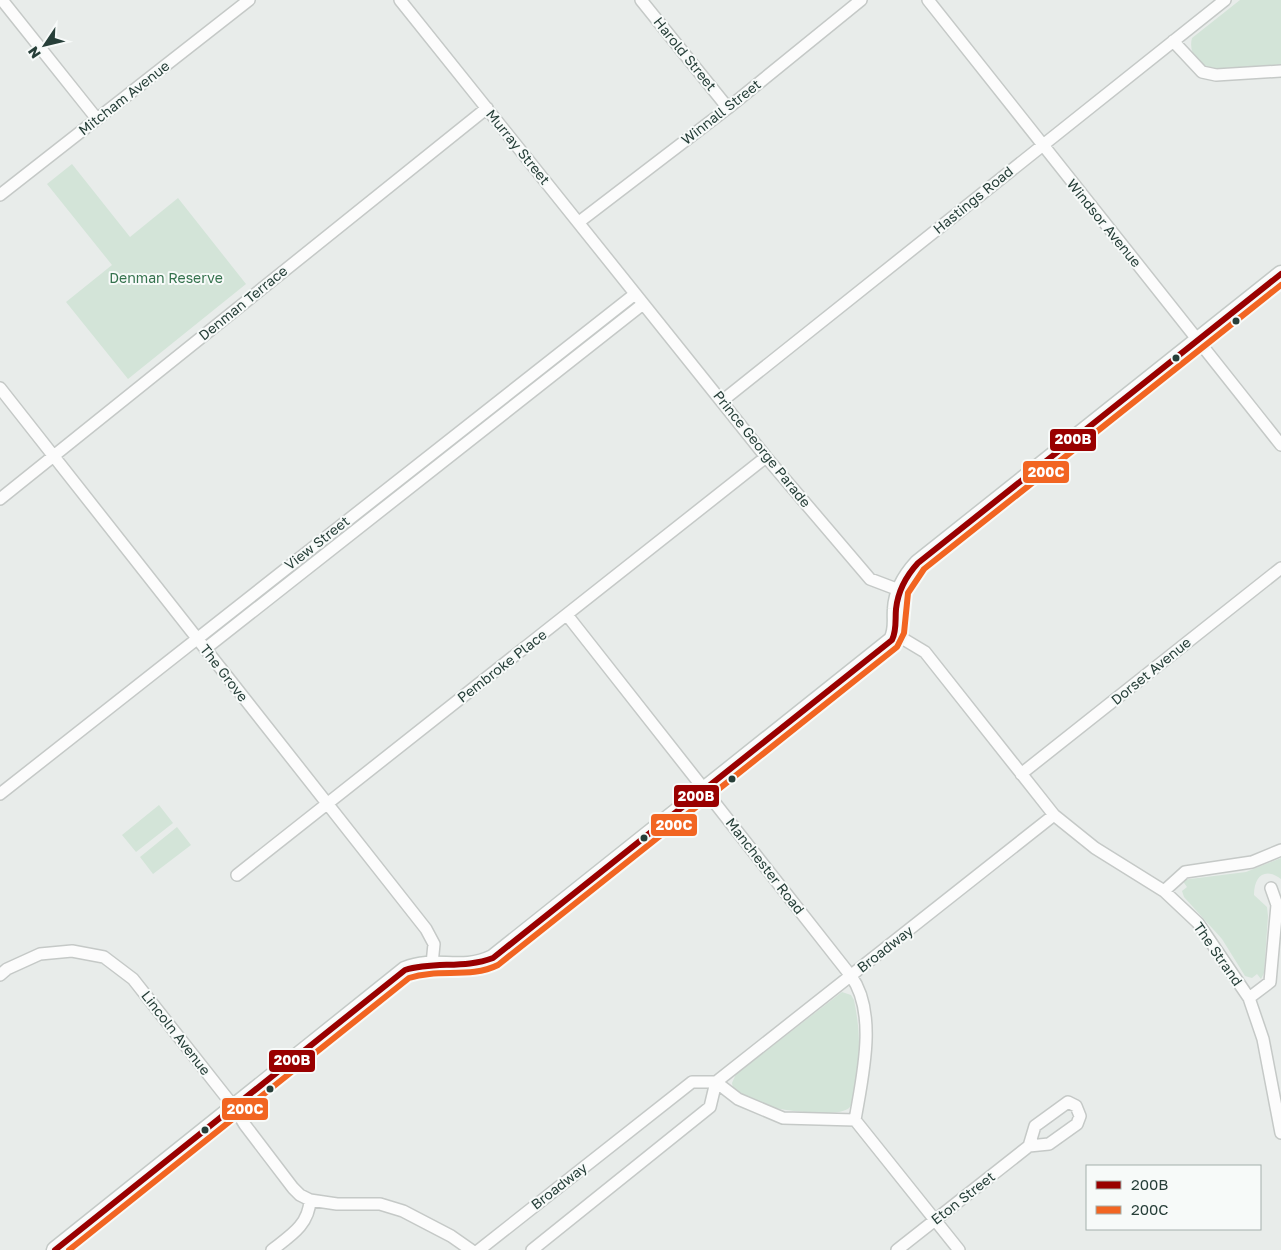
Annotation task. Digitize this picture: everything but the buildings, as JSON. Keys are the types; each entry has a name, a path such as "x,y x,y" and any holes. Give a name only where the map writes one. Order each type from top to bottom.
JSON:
{"street":[{"path":"2,0 97,119"},
{"name":"Mitcham Avenue","path":"0,195 249,0"},
{"name":"Murray Street","path":"400,0 635,294"},
{"name":"Harold Street","path":"641,0 728,108"},
{"name":"Winnall Street","path":"578,222 728,108 861,0"},
{"name":"Windsor Avenue","path":"928,0 1281,445"},
{"name":"Hastings Road","path":"722,401 1224,0"},
{"path":"1172,41 1202,72 1216,75 1281,71"},
{"name":"Denman Terrace","path":"0,499 486,108"},
{"path":"55,1250 405,970 432,964 472,966 493,958 705,790 882,648 895,634 899,590 910,571 918,563 1281,274"},
{"name":"Prince George Parade","path":"635,294 766,458 870,579 899,590"},
{"name":"View Street","path":"0,794 635,294"},
{"name":"View Street","path":"205,649 643,304"},
{"name":"The Grove","path":"0,388 327,805 426,928 434,944 432,964"},
{"name":"Pembroke Place","path":"237,874 766,458"},
{"name":"Dorset Avenue","path":"1021,774 1281,568"},
{"name":"Manchester Road","path":"567,615 851,976 859,991 868,1048 855,1120"},
{"path":"895,634 925,652 1054,815 1095,848 1164,891 1186,872 1252,862 1281,850"},
{"name":"Broadway","path":"479,1250 692,1082 716,1082 1054,815"},
{"name":"The Strand","path":"1249,998 1270,982 1277,905 1271,888"},
{"name":"The Strand","path":"1164,891 1198,924 1249,998 1263,1039 1281,1133"},
{"name":"Lincoln Avenue","path":"0,975 7,969 40,954 72,951 104,957 133,979 234,1107 245,1125 293,1188 300,1195 310,1200"},
{"path":"532,1250 710,1107 716,1082 738,1099 783,1118 855,1120 959,1250"},
{"name":"Eton Street","path":"897,1250 1029,1146 1048,1144 1077,1124 1080,1116 1076,1106 1068,1102 1035,1126 1029,1146"},
{"path":"272,1250 301,1227 310,1211 310,1200 337,1204 380,1204 403,1211 451,1236 471,1250"}],"green space":[{"path":"1240,0 1281,0 1281,66 1211,69 1195,57 1191,48 1192,38"},
{"name":"Denman Reserve","path":"72,164 130,237 178,198 246,284 128,379 66,302 112,265 47,184"},
{"path":"159,805 173,823 136,852 122,835"},
{"path":"177,827 191,845 153,874 140,857"},
{"path":"1281,858 1281,879 1275,875 1265,874 1258,878 1256,883 1254,895 1267,907 1268,916 1264,973 1261,979 1257,974 1252,978 1245,976 1222,939 1184,897 1182,891 1187,887 1182,880 1246,872"},
{"path":"842,992 851,995 854,1000 859,1032 858,1063 854,1096 850,1107 837,1112 826,1113 775,1108 753,1100 733,1088 732,1083 736,1074"}],"transit line":[{"name":"200B","path":"55,1250 405,970 416,967 471,963 493,958 892,640 895,629 896,609 901,590 906,579 918,563 1281,274"},
{"name":"200C","path":"69,1250 409,978 420,975 476,972 498,965 897,647 904,633 908,593 924,569 1281,285"}]}
